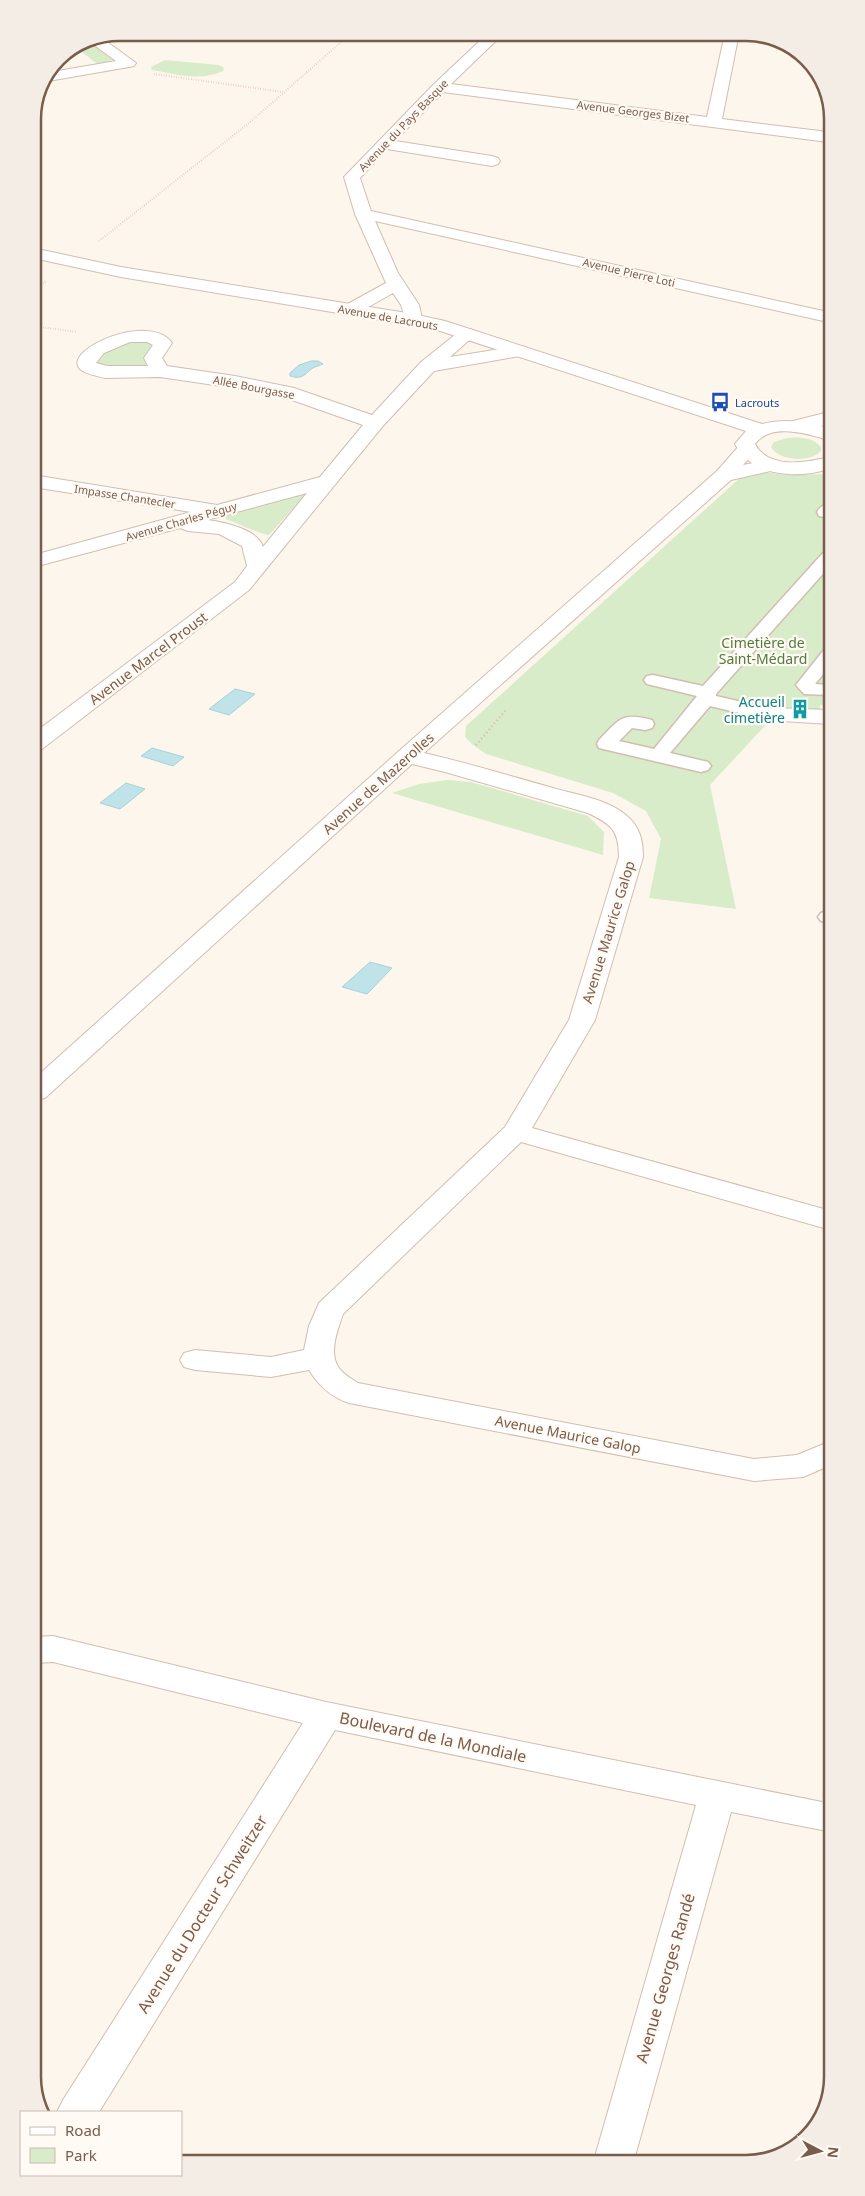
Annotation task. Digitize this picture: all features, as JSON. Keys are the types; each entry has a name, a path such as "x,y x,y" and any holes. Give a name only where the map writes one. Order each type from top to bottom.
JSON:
{"street":[{"name":"Avenue du Pays Basque","path":"413,319 413,310 396,284 363,214 352,177 438,87 488,41"},
{"path":"714,122 730,41"},
{"path":"54,76 129,64 100,44"},
{"name":"Avenue Georges Bizet","path":"438,87 824,136"},
{"path":"383,144 492,161"},
{"name":"Avenue Pierre Loti","path":"363,214 430,227 824,316"},
{"name":"Avenue Pierre Loti","path":"376,243 430,227"},
{"name":"Avenue de Lacrouts","path":"41,255 120,272 413,319 467,334 762,430"},
{"path":"350,310 396,284"},
{"name":"Avenue Marcel Proust","path":"41,739 242,586 375,423 428,366 467,334"},
{"path":"428,366 520,351"},
{"name":"Allée Bourgasse","path":"160,371 235,382 294,394 375,423"},
{"path":"762,430 796,426 824,419"},
{"path":"796,426 824,433"},
{"name":"Avenue de Mazerolles","path":"41,1087 407,756 724,476 746,450 744,444 747,439 762,430"},
{"path":"746,450 755,458 772,465 799,468 824,464"},
{"name":"Avenue de Mazerolles","path":"724,476 772,465"},
{"name":"Avenue Charles Péguy","path":"41,559 216,510 329,481"},
{"name":"Impasse Chantecler","path":"41,482 216,510"},
{"path":"171,524 224,528 252,543 258,568"},
{"path":"774,716 824,717"},
{"name":"Avenue Maurice Galop","path":"407,756 451,766 596,808 614,816 627,830 632,843 631,857 582,1020 516,1132 330,1310 322,1332 318,1358 328,1376 349,1392 754,1470 803,1466 824,1456"},
{"path":"516,1132 824,1219"},
{"path":"195,1360 271,1367 318,1358"},
{"name":"Boulevard de la Mondiale","path":"41,1650 53,1650 326,1715 824,1816"},
{"name":"Avenue du Docteur Schweitzer","path":"78,2111 326,1715"},
{"name":"Avenue Georges Randé","path":"615,2155 717,1796"}],"lane":[{"path":"658,756 707,696 824,563"},
{"path":"824,660 805,685 812,690 824,690"},
{"path":"653,680 774,716"},
{"path":"645,724 627,722 606,744 700,766"}],"path":[{"path":"41,285 250,123 341,41"},
{"path":"108,67 283,92"}],"green space":[{"path":"95,45 115,59 99,65 81,52"},
{"path":"165,60 219,65 224,68 223,71 215,74 197,77 152,70 151,67"},
{"path":"137,339 151,341 156,346 150,368 108,369 93,362 114,344"},
{"path":"787,438 809,439 821,447 821,451 816,455 802,459 787,458 775,452 771,447 774,442"},
{"name":"Cimetière de Saint-Médard","path":"762,472 789,475 824,474 824,705 820,705 820,715 774,716 710,785 736,909 649,898 661,839 646,811 613,793 486,754 465,737 466,726 741,477"},
{"path":"304,492 306,494 269,535 226,519 223,515"},
{"path":"448,780 471,782 588,816 604,832 603,855 392,793 419,784"}],"water":[{"path":"318,361 323,364 312,368 302,376 290,376 290,373 299,365"},
{"path":"235,689 255,694 229,715 209,709"},
{"path":"152,748 184,757 173,766 141,756"},
{"path":"126,783 145,789 120,809 100,803"},
{"path":"370,962 392,968 367,994 342,987"}],"place":[{"name":"Lacrouts","path":"720,402"},
{"name":"Accueil cimetière","path":"800,709"}]}
